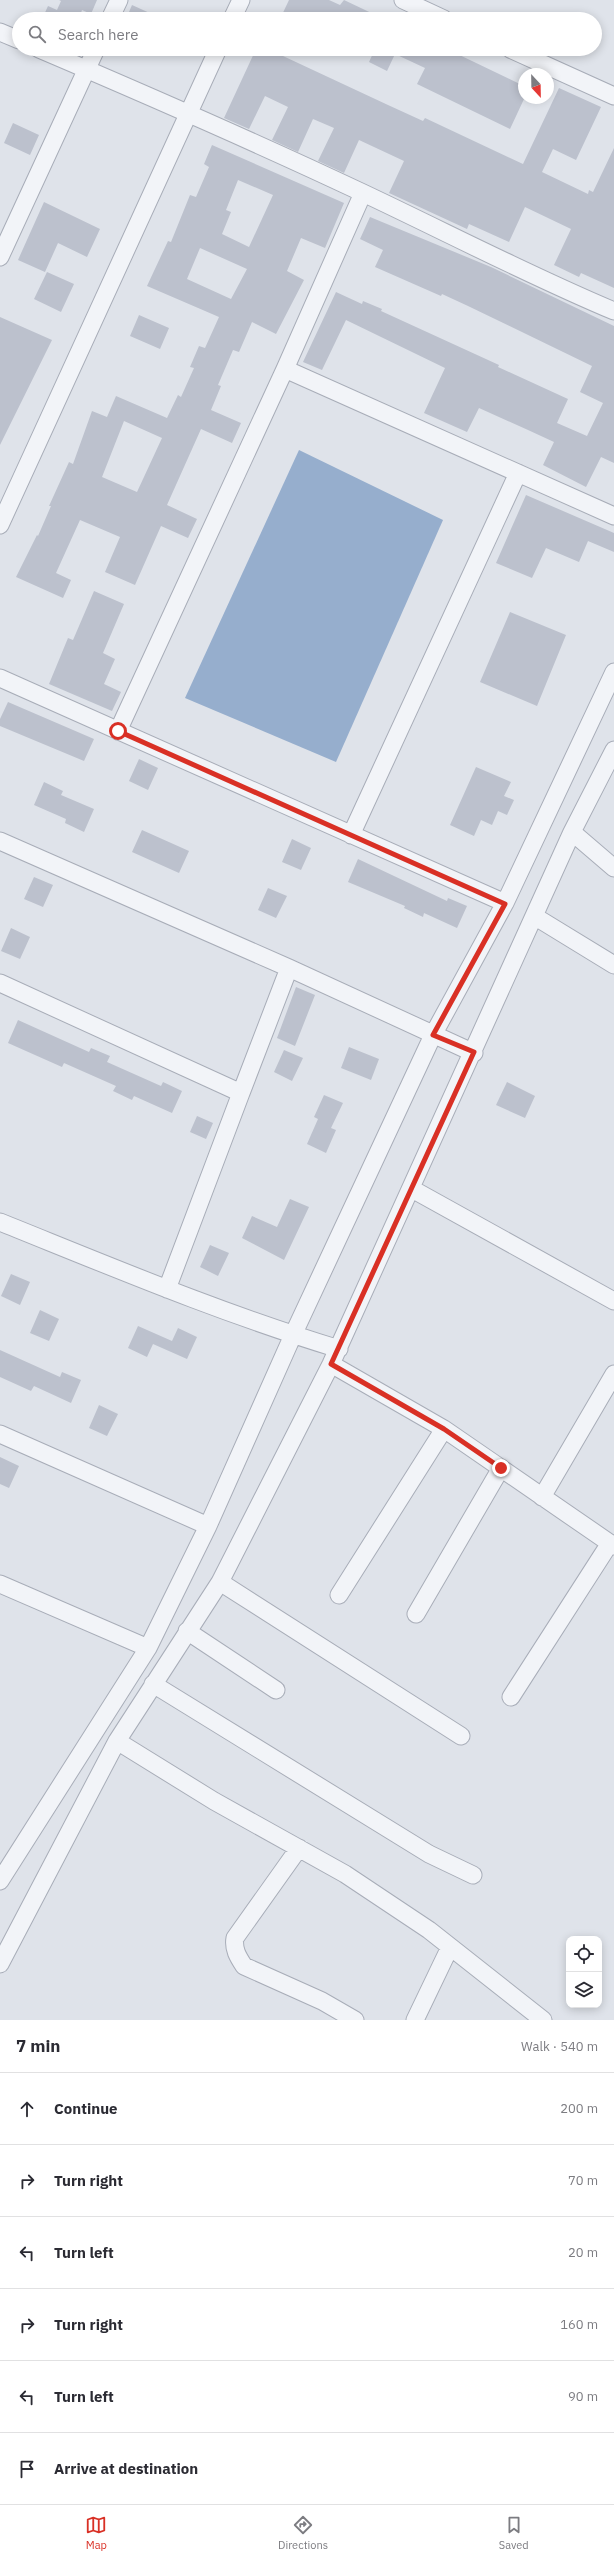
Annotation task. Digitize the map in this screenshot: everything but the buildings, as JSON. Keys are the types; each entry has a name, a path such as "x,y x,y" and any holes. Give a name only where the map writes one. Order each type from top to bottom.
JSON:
{"street":[{"path":"113,12 119,0"},
{"path":"235,12 241,0"},
{"path":"403,0 429,12"},
{"path":"0,32 12,37"},
{"path":"56,56 188,112 363,193 470,246 614,311"},
{"path":"0,257 93,56"},
{"path":"0,525 215,56"},
{"path":"525,56 614,96"},
{"path":"118,731 285,369 363,193"},
{"path":"285,369 614,516"},
{"path":"351,835 518,473"},
{"path":"0,1881 148,1648 208,1526 293,1335 433,1035 505,904 614,672"},
{"path":"0,678 505,904"},
{"path":"0,1964 116,1741 220,1582 331,1364 412,1190 572,832 612,761"},
{"path":"572,832 614,868"},
{"path":"0,841 289,968 433,1035 474,1052"},
{"path":"534,916 614,965"},
{"path":"167,1289 289,968"},
{"path":"0,983 241,1093"},
{"path":"412,1190 614,1301"},
{"path":"0,1222 167,1289 293,1335 339,1348"},
{"path":"331,1364 444,1429 612,1544 511,1697"},
{"path":"542,1497 614,1374"},
{"path":"339,1594 444,1429"},
{"path":"0,1434 208,1526"},
{"path":"416,1614 501,1468"},
{"path":"220,1582 460,1736"},
{"path":"0,1584 148,1648"},
{"path":"187,1631 276,1690"},
{"path":"154,1684 429,1854 474,1875"},
{"path":"116,1741 214,1801 345,1874 450,1947 543,2020"},
{"path":"299,1848 235,1938 234,1944 237,1955 244,1966 322,2002 355,2020"},
{"path":"415,2020 450,1947"}],"water":[{"path":"299,450 443,520 336,762 185,698"}],"route":[{"path":"118,731 505,904 433,1035 474,1052 331,1364 444,1429 501,1468"}]}
